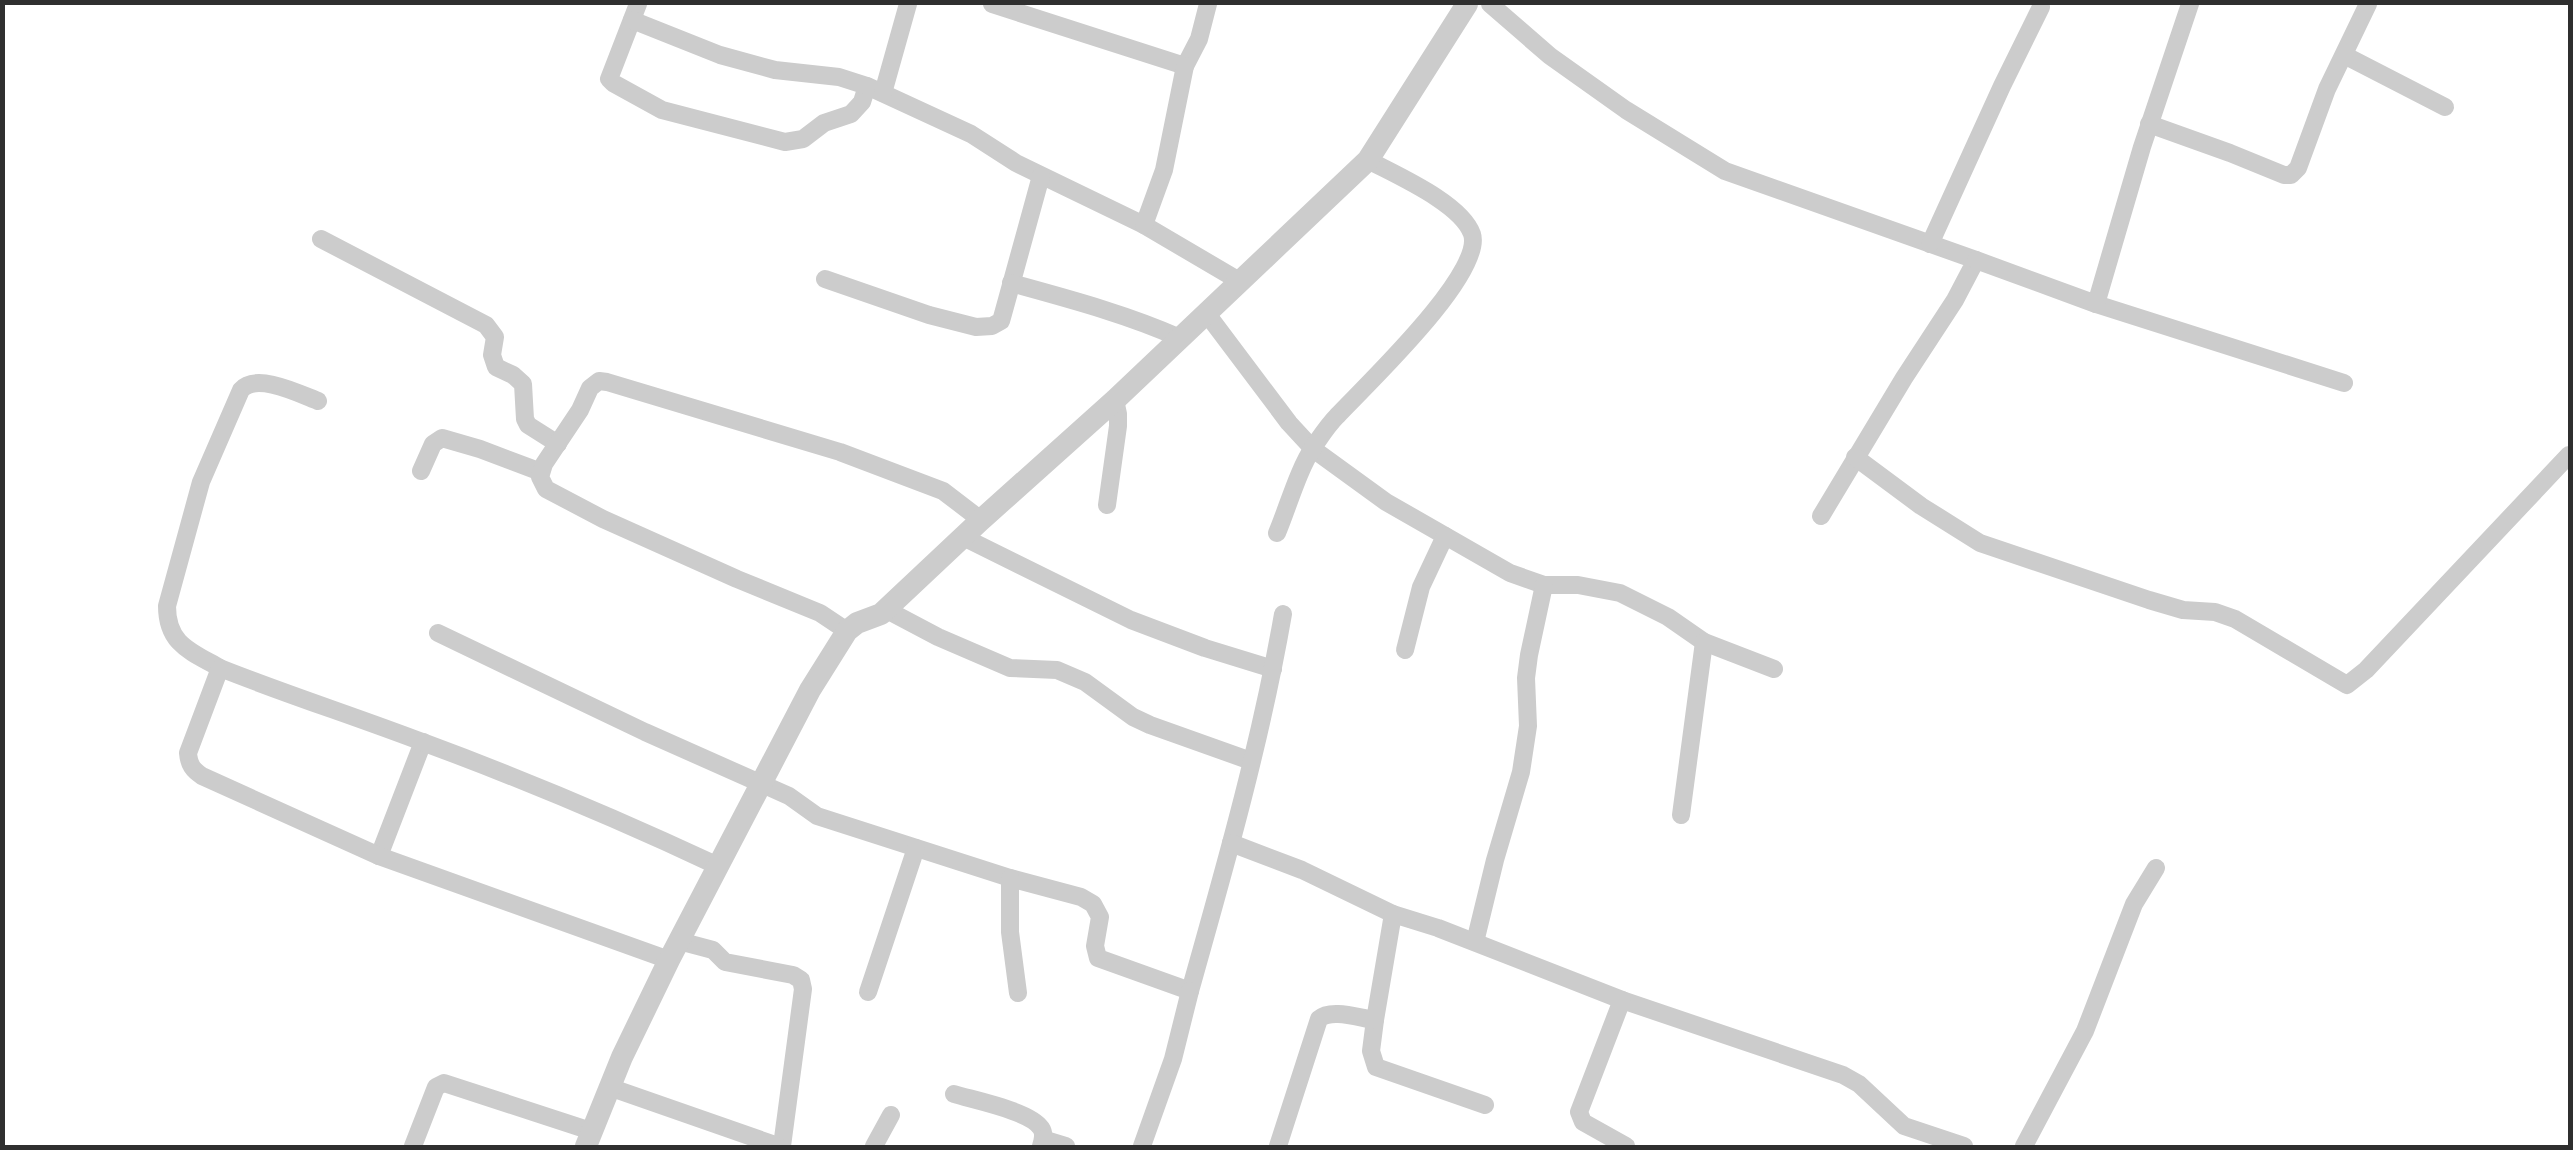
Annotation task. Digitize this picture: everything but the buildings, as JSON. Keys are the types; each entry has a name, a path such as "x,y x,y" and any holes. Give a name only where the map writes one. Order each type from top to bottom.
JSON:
{"street":[{"path":"638,4 609,79 656,107 768,139 793,142 802,139 824,123 851,114 862,102 867,86"},
{"path":"883,93 908,4"},
{"path":"992,4 1155,59 1184,66"},
{"path":"1144,225 1164,170 1184,66 1199,39 1208,4"},
{"path":"413,1146 436,1087 444,1083 588,1139 609,1087 674,950 810,690 847,631 857,623 877,617 1207,314 1368,160 1466,4"},
{"path":"1490,4 1550,56 1626,110 1725,171 2096,304 2344,383"},
{"path":"2096,304 2149,124 2190,4"},
{"path":"2149,124 2230,152 2284,175 2291,174 2298,168 2327,89 2368,4"},
{"path":"1930,244 2002,86 2041,7"},
{"path":"632,20 720,55 766,67 838,77 867,86 971,134 1016,163 1144,225 1241,282"},
{"path":"2344,55 2444,107"},
{"path":"1277,534 1313,449 1335,417 1418,331 1439,305 1467,261 1473,244 1472,235 1467,225 1448,206 1426,190 1368,160"},
{"path":"825,279 929,315 976,327 992,326 1000,321 1042,176"},
{"path":"321,240 486,325 495,337 492,355 496,367 513,375 523,384 525,419 528,425 558,444"},
{"path":"1821,516 1855,457 1955,300 1976,260"},
{"path":"1011,283 1102,308 1180,338"},
{"path":"1207,314 1289,423 1313,449 1386,502 1510,573 1544,585 1578,585 1620,593 1668,617 1704,642 1774,669"},
{"path":"318,401 260,381 249,382 241,390 201,482 167,606 167,623 172,634 186,648 220,668 300,700 423,742 606,815 718,866"},
{"path":"847,631 820,613 737,579 574,504 546,489 542,484 542,472 592,384 599,381 607,382 840,452 943,491 981,520"},
{"path":"1107,505 1118,426 1118,414 1114,400"},
{"path":"421,471 433,444 442,438 480,448 542,472"},
{"path":"1855,457 1921,506 1980,543 2158,603 2182,610 2214,612 2235,620 2347,685 2366,670 2569,455"},
{"path":"1405,650 1421,587 1445,536"},
{"path":"963,537 1131,620 1205,648 1273,669"},
{"path":"1475,942 1495,860 1521,772 1528,726 1526,678 1544,585"},
{"path":"885,609 938,637 1010,668 1057,670 1085,682 1133,716 1150,725 1251,761"},
{"path":"1142,1146 1173,1059 1187,1011 1190,991 1231,843 1251,761 1273,669 1283,614"},
{"path":"438,633 645,732 794,799 817,816 1010,878 1081,897 1093,904 1100,917 1095,946 1098,958 1190,991"},
{"path":"1682,815 1704,642"},
{"path":"220,668 188,753 188,762 194,771 270,808 380,856 674,950 713,950 725,962 793,975 801,980 802,989 780,1146 609,1087"},
{"path":"380,856 423,742"},
{"path":"1231,843 1302,870 1393,914 1475,942 1622,1000 1843,1075 1860,1084 1904,1126 1964,1146"},
{"path":"868,992 916,848"},
{"path":"2024,1146 2085,1031 2134,904 2156,868"},
{"path":"1010,878 1010,932 1018,993"},
{"path":"1393,914 1374,1020 1371,1051 1376,1067 1485,1105"},
{"path":"1622,1000 1579,1112 1582,1122 1626,1146"},
{"path":"1278,1146 1319,1019 1325,1014 1333,1014 1374,1020"},
{"path":"954,1094 1031,1118 1042,1129 1042,1143 1066,1146"},
{"path":"874,1146 891,1115"}]}
